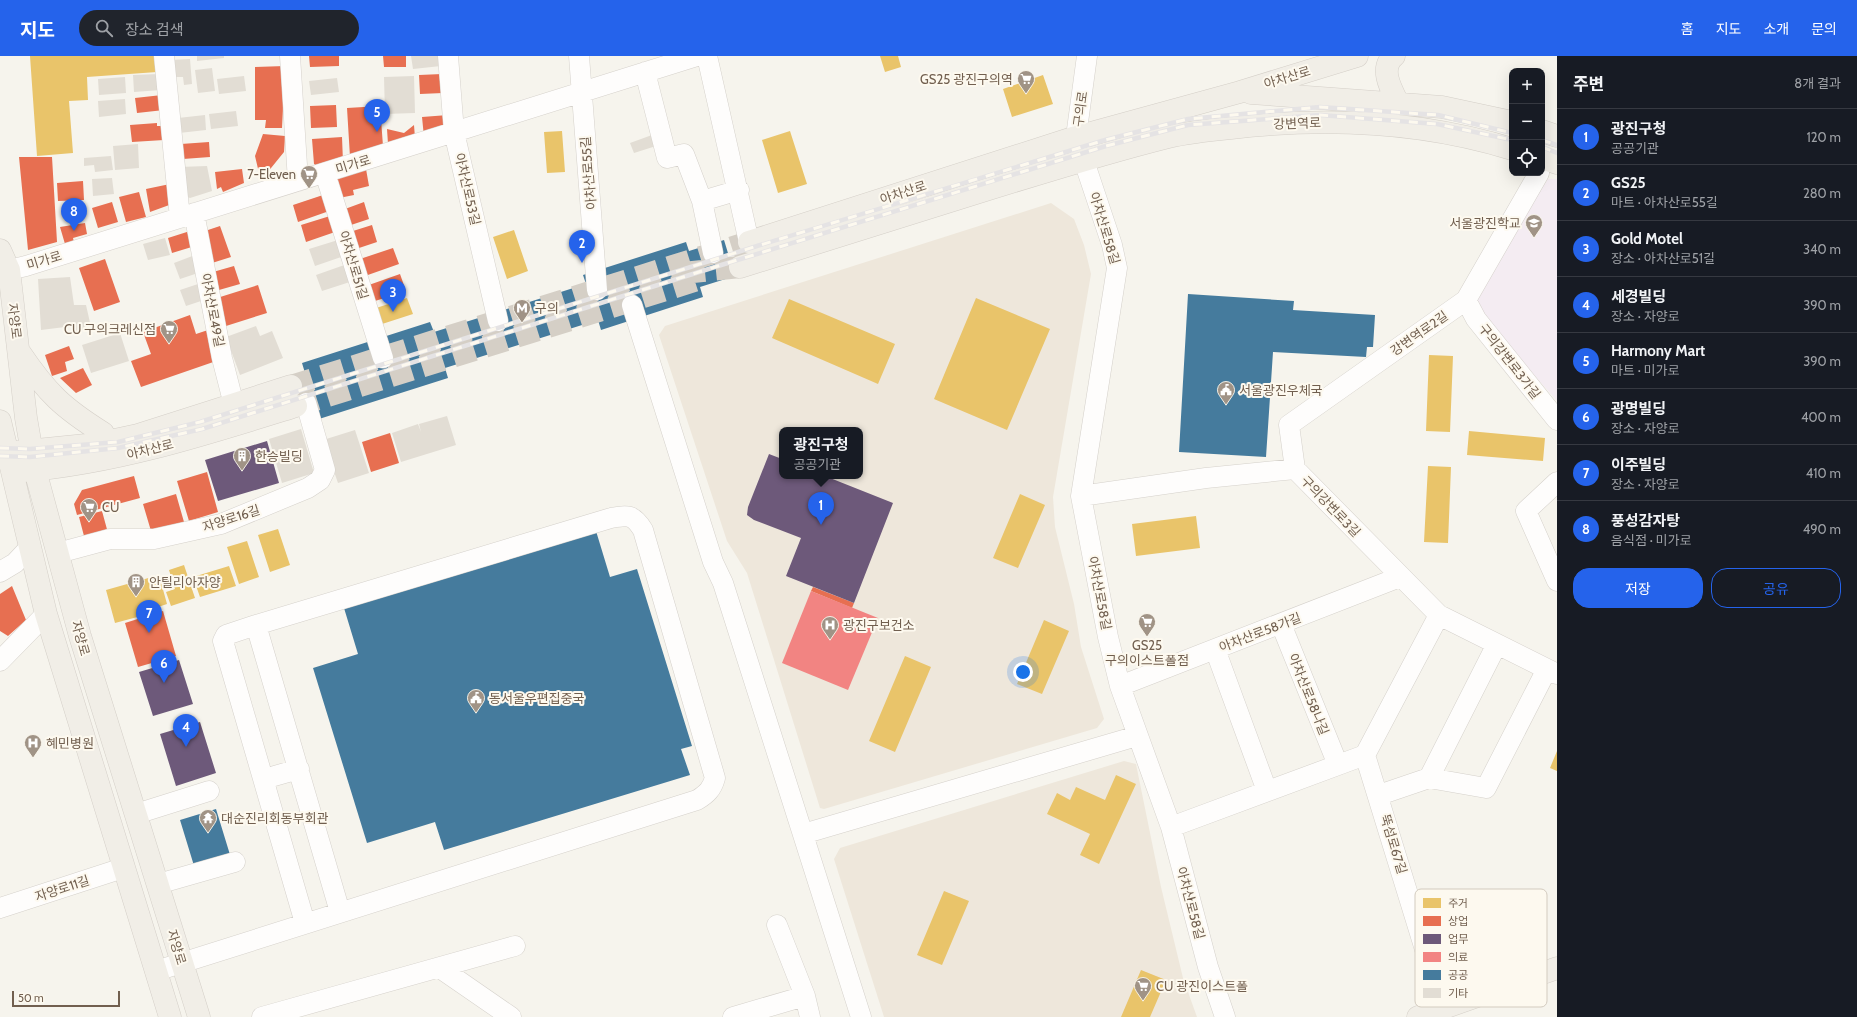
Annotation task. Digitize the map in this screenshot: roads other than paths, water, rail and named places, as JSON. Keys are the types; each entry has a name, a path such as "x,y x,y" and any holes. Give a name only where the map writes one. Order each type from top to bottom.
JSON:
{"main road":[{"name":"아차산로","path":"750,242 1076,137 1240,92 1357,56"},
{"path":"1394,56 1391,59 1386,74 1398,103"},
{"name":"아차산로","path":"1169,137 1240,92"},
{"name":"강변역로","path":"1240,92 1442,107 1509,121"},
{"name":"강변역로","path":"1084,160 1169,137 1263,124 1338,121 1420,128 1491,142 1509,148"},
{"path":"1545,132 1557,136"},
{"name":"아차산로","path":"740,267 1084,160"},
{"path":"772,234 780,254"},
{"name":"자양로","path":"0,250 9,270 12,342 32,453 49,521 80,636 199,1017"},
{"path":"12,342 39,382 100,446"},
{"name":"아차산로","path":"3,450 32,453 100,446 234,405 298,398"},
{"name":"아차산로","path":"3,450 32,453 100,446 186,440 298,398"},
{"name":"자양로","path":"3,450 28,537 46,614 170,1017"},
{"path":"28,537 49,521"},
{"path":"1547,972 1557,968"},
{"path":"1418,1017 1446,1007"}],"street":[{"name":"아차산로49길","path":"164,56 187,216 234,405"},
{"path":"290,56 298,181"},
{"name":"아차산로53길","path":"448,56 454,132 498,321"},
{"name":"아차산로55길","path":"579,56 597,290"},
{"name":"미가로","path":"9,270 187,216 697,56"},
{"name":"아차산로","path":"707,56 750,242"},
{"name":"구의로","path":"1084,160 1076,137 1087,56"},
{"path":"645,72 667,158 684,154 702,201 713,253"},
{"name":"아차산로58길","path":"1084,160 1112,245 1117,268 1082,496 1120,686 1171,828 1208,967 1225,1017"},
{"name":"아차산로51길","path":"325,172 383,358"},
{"name":"강변역로2길","path":"1295,469 1289,425 1466,300 1538,176"},
{"path":"702,201 739,190"},
{"name":"구의강변로3가길","path":"1466,300 1476,319 1557,420"},
{"path":"632,305 713,562 723,583 861,1017"},
{"name":"자양로16길","path":"58,553 110,539 154,539 221,524 308,488 320,480 325,470 298,398"},
{"name":"구의강변로3길","path":"1082,496 1206,478 1295,469 1439,615 1552,672 1486,788 1429,778"},
{"path":"1557,482 1526,511 1557,581"},
{"path":"156,971 697,800 707,794 715,778 713,766 643,530 637,521 629,516 610,518 226,635 223,641 305,923"},
{"path":"0,572 14,563 28,537"},
{"name":"아차산로58가길","path":"1120,686 1400,577"},
{"path":"0,662 46,614"},
{"path":"1171,828 1366,755 1439,615"},
{"name":"아차산로58나길","path":"1281,624 1338,765"},
{"path":"256,625 340,912"},
{"path":"1379,796 1429,778 1497,644"},
{"path":"1215,649 1267,791"},
{"path":"803,834 1137,736"},
{"name":"뚝섬로67길","path":"1366,755 1415,915"},
{"path":"264,779 299,769"},
{"path":"136,814 210,791"},
{"path":"158,884 235,862"},
{"name":"자양로11길","path":"0,908 123,868"},
{"path":"776,925 805,996 810,1017"},
{"path":"262,1017 515,946"},
{"path":"440,968 511,1017"},
{"path":"746,1015 805,996"}],"tunnel":[{"path":"291,386 749,242"},
{"path":"683,273 740,267"},
{"path":"296,406 704,278"}],"railway":[{"path":"0,448 30,449 118,442 200,422 757,246 1105,140 1188,119 1320,107 1438,115 1509,132"},
{"path":"0,456 30,457 118,448 202,429 718,266 1106,146 1188,125 1320,115 1437,124 1509,139"},
{"path":"1545,141 1557,145"},
{"path":"1545,148 1557,153"}],"place":[{"name":"GS25 광진구의역","path":"1026,94"},
{"name":"Harmony Mart","path":"377,132"},
{"name":"7-Eleven","path":"309,189"},
{"name":"풍성감자탕","path":"74,231"},
{"name":"서울광진학교","path":"1534,238"},
{"name":"GS25","path":"582,263"},
{"name":"Gold Motel","path":"393,312"},
{"name":"구의","path":"522,323"},
{"name":"CU 구의크레신점","path":"169,344"},
{"name":"서울광진우체국","path":"1226,405"},
{"name":"한승빌딩","path":"242,471"},
{"name":"CU","path":"89,522"},
{"name":"광진구청","path":"821,525"},
{"name":"안틸리아자양","path":"136,597"},
{"name":"이주빌딩","path":"149,633"},
{"name":"GS25 구의이스트폴점","path":"1147,637"},
{"name":"광진구보건소","path":"830,640"},
{"name":"광명빌딩","path":"164,683"},
{"name":"동서울우편집중국","path":"476,713"},
{"name":"세경빌딩","path":"186,747"},
{"name":"혜민병원","path":"33,758"},
{"name":"대순진리회동부회관","path":"208,833"},
{"name":"CU 광진이스트폴","path":"1143,1001"}]}
